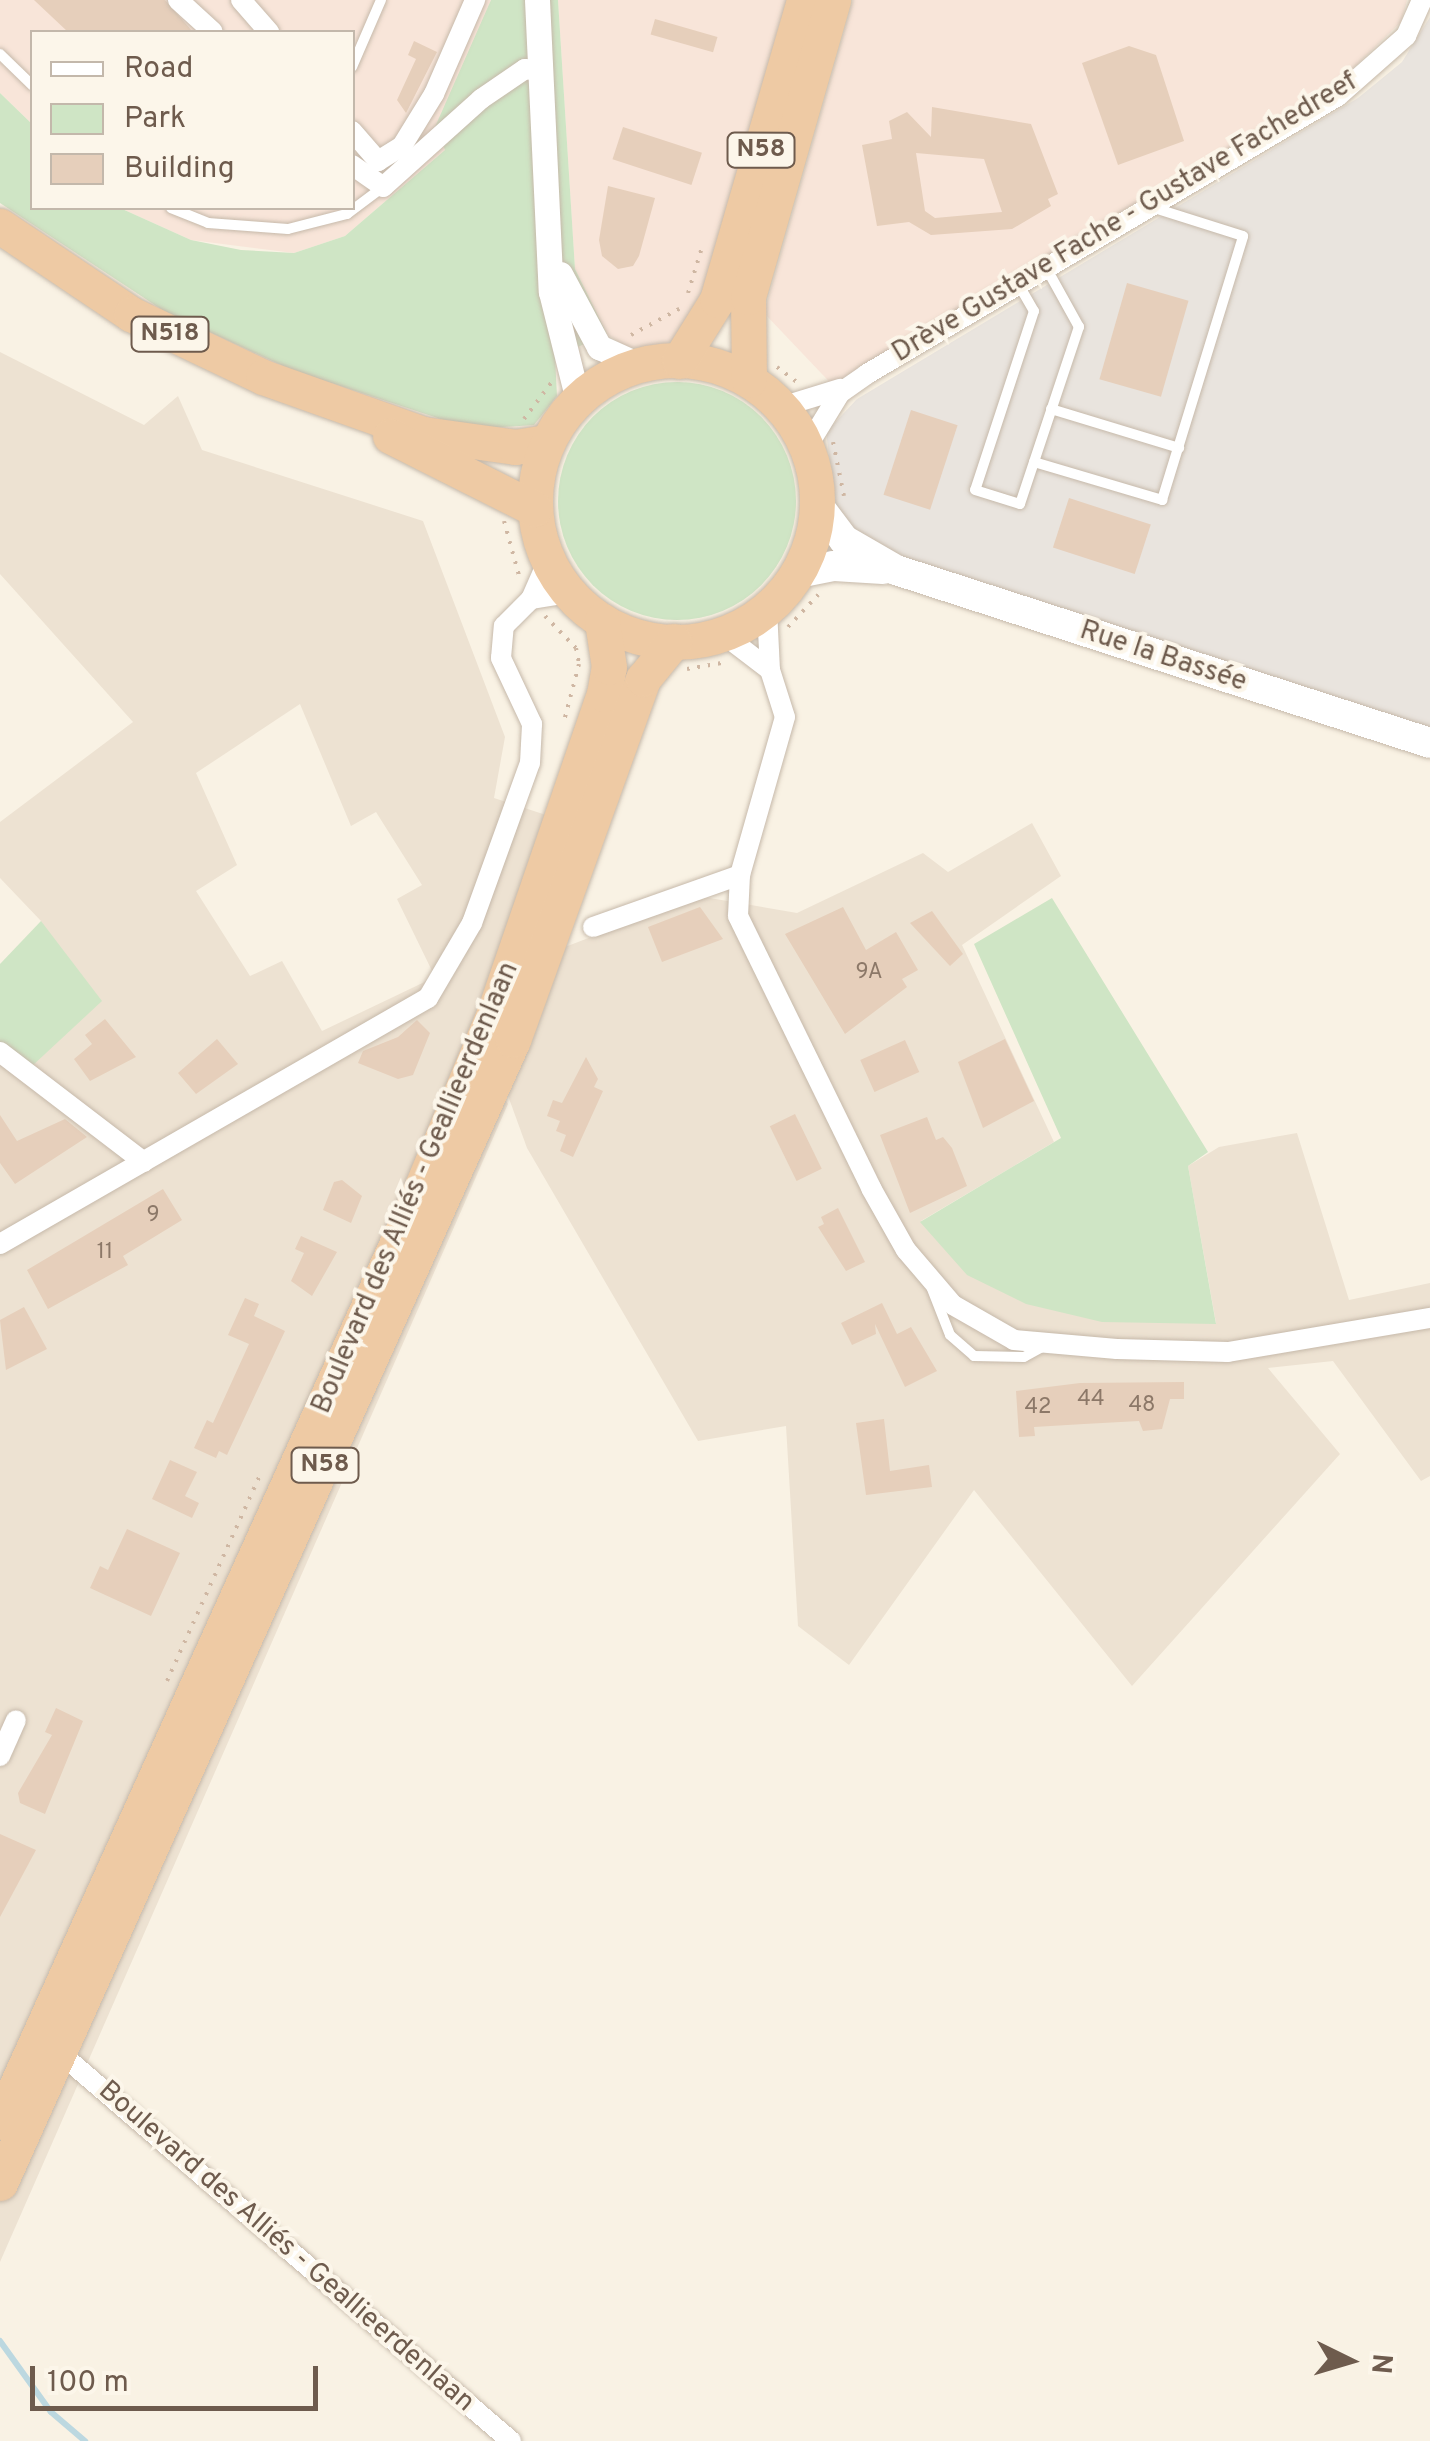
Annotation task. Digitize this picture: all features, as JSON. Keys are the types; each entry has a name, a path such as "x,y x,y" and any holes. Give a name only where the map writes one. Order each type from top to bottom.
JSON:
{"highway":[{"name":"N58","path":"680,361 804,0"},
{"name":"N58","path":"749,380 744,342 754,274 834,0"},
{"name":"N518","path":"0,226 131,314 356,413 416,452 534,509"},
{"path":"680,361 717,366 749,380 781,407 807,447 831,504 798,573 767,610 675,657 602,621 569,593 548,560 534,509 548,442 578,400 639,365 680,361"},
{"name":"N518","path":"356,413 478,444 548,442"},
{"name":"Boulevard des Alliés - Geallieerdenlaan","path":"0,2122 415,1203 494,1013 580,721 610,667 602,621"},
{"name":"Boulevard des Alliés - Geallieerdenlaan","path":"0,2183 513,1040 642,679 675,657"}],"main road":[{"name":"Rue la Bassée","path":"831,504 844,540 896,570 1430,744"},
{"name":"Rue la Bassée","path":"798,573 847,566 896,570"}],"street":[{"path":"178,0 212,30"},
{"path":"241,0 267,30"},
{"path":"371,172 416,127 475,0"},
{"path":"537,0 552,250 551,292 578,400"},
{"name":"Drève Gustave Fache - Gustave Fachedreef","path":"807,447 821,408 856,382 1048,272 1338,96 1406,36 1422,0"},
{"path":"371,172 429,146 525,70 540,71"},
{"path":"355,137 371,172"},
{"path":"552,250 586,330 599,347 639,365"},
{"path":"781,407 821,408"},
{"path":"0,1244 428,998 472,922 530,763 532,724 501,658 504,626 531,600 548,560"},
{"path":"531,600 569,593"},
{"path":"767,610 763,658 783,701 784,732 740,875 735,906 871,1188 931,1280 984,1325 1014,1340 1048,1345 1228,1352 1430,1318"},
{"path":"723,634 763,658"},
{"path":"594,927 740,875"},
{"path":"0,1052 144,1162"},
{"path":"0,1756 16,1720"},
{"name":"Boulevard des Alliés - Geallieerdenlaan","path":"60,2053 511,2441"}],"lane":[{"path":"355,60 381,0"},
{"path":"0,54 30,82"},
{"path":"355,200 371,172"},
{"path":"1034,462 1162,500 1244,236 1154,208"},
{"path":"176,210 208,223 288,229 347,214 349,210"},
{"path":"1020,287 1034,311 975,490 1020,504 1079,327 1048,272"},
{"path":"1051,409 1180,448"},
{"path":"931,1280 950,1336 974,1356 1024,1357 1048,1345"}],"path":[{"path":"744,342 764,346 778,368 811,388 821,408 831,504"},
{"path":"675,657 763,658 780,644 811,601 841,584 847,566"}],"shaded area":[{"path":"0,0 491,0 445,150 345,236 294,253 191,240 124,210 355,210 355,30 30,30 30,122 0,93"},
{"path":"558,0 790,0 703,296 674,340 652,349 626,347 607,334 575,269"},
{"path":"853,0 1407,0 1401,22 1349,72 840,393 764,313"},
{"path":"1430,17 1430,733 872,551 837,515 826,432 857,399 1358,98 1402,62"},
{"path":"0,352 144,425 178,396 202,450 423,521 505,737 494,798 546,815 468,1035 508,1104 0,2262 0,1044 41,921 0,878 0,822 133,722 0,574","holes":["300,704 351,826 376,812 422,885 397,899 435,977 322,1031 282,961 250,976 196,891 237,865 196,773"]},
{"path":"1032,823 1061,876 962,945 1054,1142 921,1221 1216,1323 1188,1166 1219,1147 1297,1133 1349,1300 1430,1283 1430,1476 1421,1481 1333,1361 1268,1368 1340,1454 1132,1686 974,1490 849,1665 798,1626 786,1426 698,1441 527,1148 507,1093 565,947 698,896 797,913 923,853 948,872"}],"green space":[{"path":"491,0 558,0 575,269 607,334 555,357 557,396 534,425 471,429 292,370 164,311 0,203 0,93 30,122 30,210 124,210 191,240 241,250 294,253 345,236 445,150 435,127"},
{"path":"677,382 723,391 761,417 787,455 796,501 787,547 761,585 723,611 677,620 631,611 593,585 567,547 558,501 567,455 593,417 631,391"},
{"path":"1052,898 1208,1152 1188,1166 1216,1324 1102,1322 1026,1304 967,1275 920,1222 1061,1138 974,944"},
{"path":"41,921 102,1001 31,1067 0,1044 0,964"}],"building":[{"path":"34,0 165,0 191,30 66,30"},
{"path":"655,19 717,37 713,52 651,34"},
{"path":"414,41 437,52 406,113 397,100 416,59 408,55"},
{"path":"1129,46 1156,55 1184,141 1118,165 1082,63"},
{"path":"932,107 1031,124 1058,194 1048,199 1051,206 1012,229 931,235 909,222 877,226 862,145 892,139 889,121 907,112 931,137","holes":["916,153 984,159 1002,212 935,218 925,211"]},
{"path":"623,127 702,153 691,185 612,159"},
{"path":"608,186 655,198 633,266 618,269 602,256 599,240"},
{"path":"1127,283 1189,301 1161,397 1099,379"},
{"path":"911,410 958,425 930,510 883,495"},
{"path":"1069,498 1151,525 1135,574 1053,547"},
{"path":"700,907 723,939 662,962 648,927"},
{"path":"843,907 866,950 896,932 918,970 902,979 907,987 845,1034 785,934"},
{"path":"932,911 963,954 950,966 910,923"},
{"path":"105,1019 136,1057 90,1081 74,1059 92,1044 85,1035"},
{"path":"417,1020 430,1033 413,1075 398,1079 358,1063 363,1051 398,1037"},
{"path":"217,1039 238,1064 196,1094 178,1073"},
{"path":"1005,1039 1034,1101 983,1128 958,1062"},
{"path":"905,1040 919,1072 874,1092 860,1060"},
{"path":"586,1057 598,1079 594,1087 603,1091 573,1157 560,1151 566,1135 556,1131 560,1121 547,1116 553,1100 562,1103"},
{"path":"795,1114 822,1169 797,1181 770,1126"},
{"path":"0,1115 17,1141 65,1119 87,1137 15,1184 0,1163"},
{"path":"927,1117 936,1140 943,1137 952,1148 967,1186 910,1213 880,1135"},
{"path":"342,1180 362,1196 351,1223 323,1210 334,1182"},
{"path":"163,1189 182,1220 123,1256 128,1265 48,1309 27,1270"},
{"path":"838,1208 865,1262 846,1271 818,1227 824,1224 821,1217"},
{"path":"301,1236 337,1252 312,1296 291,1281 304,1253 295,1249"},
{"path":"245,1298 259,1304 254,1316 285,1331 227,1455 219,1451 216,1458 194,1448 207,1420 213,1423 249,1344 228,1335"},
{"path":"882,1303 897,1334 911,1327 937,1371 905,1387 875,1324 876,1334 852,1345 841,1323"},
{"path":"24,1307 47,1349 6,1370 0,1320"},
{"path":"1184,1382 1184,1399 1170,1399 1162,1429 1143,1431 1139,1421 1084,1424 1034,1427 1035,1436 1019,1437 1016,1391 1080,1383"},
{"path":"884,1419 890,1471 929,1465 932,1487 866,1495 856,1423"},
{"path":"170,1460 197,1472 185,1496 199,1503 192,1518 152,1499"},
{"path":"127,1529 180,1553 151,1616 90,1588 100,1566 108,1570"},
{"path":"56,1708 83,1721 45,1814 20,1803 18,1793 52,1735 45,1732"},
{"path":"0,1834 36,1850 0,1917"}],"waterway":[{"path":"0,2341 51,2412 85,2441"}]}
